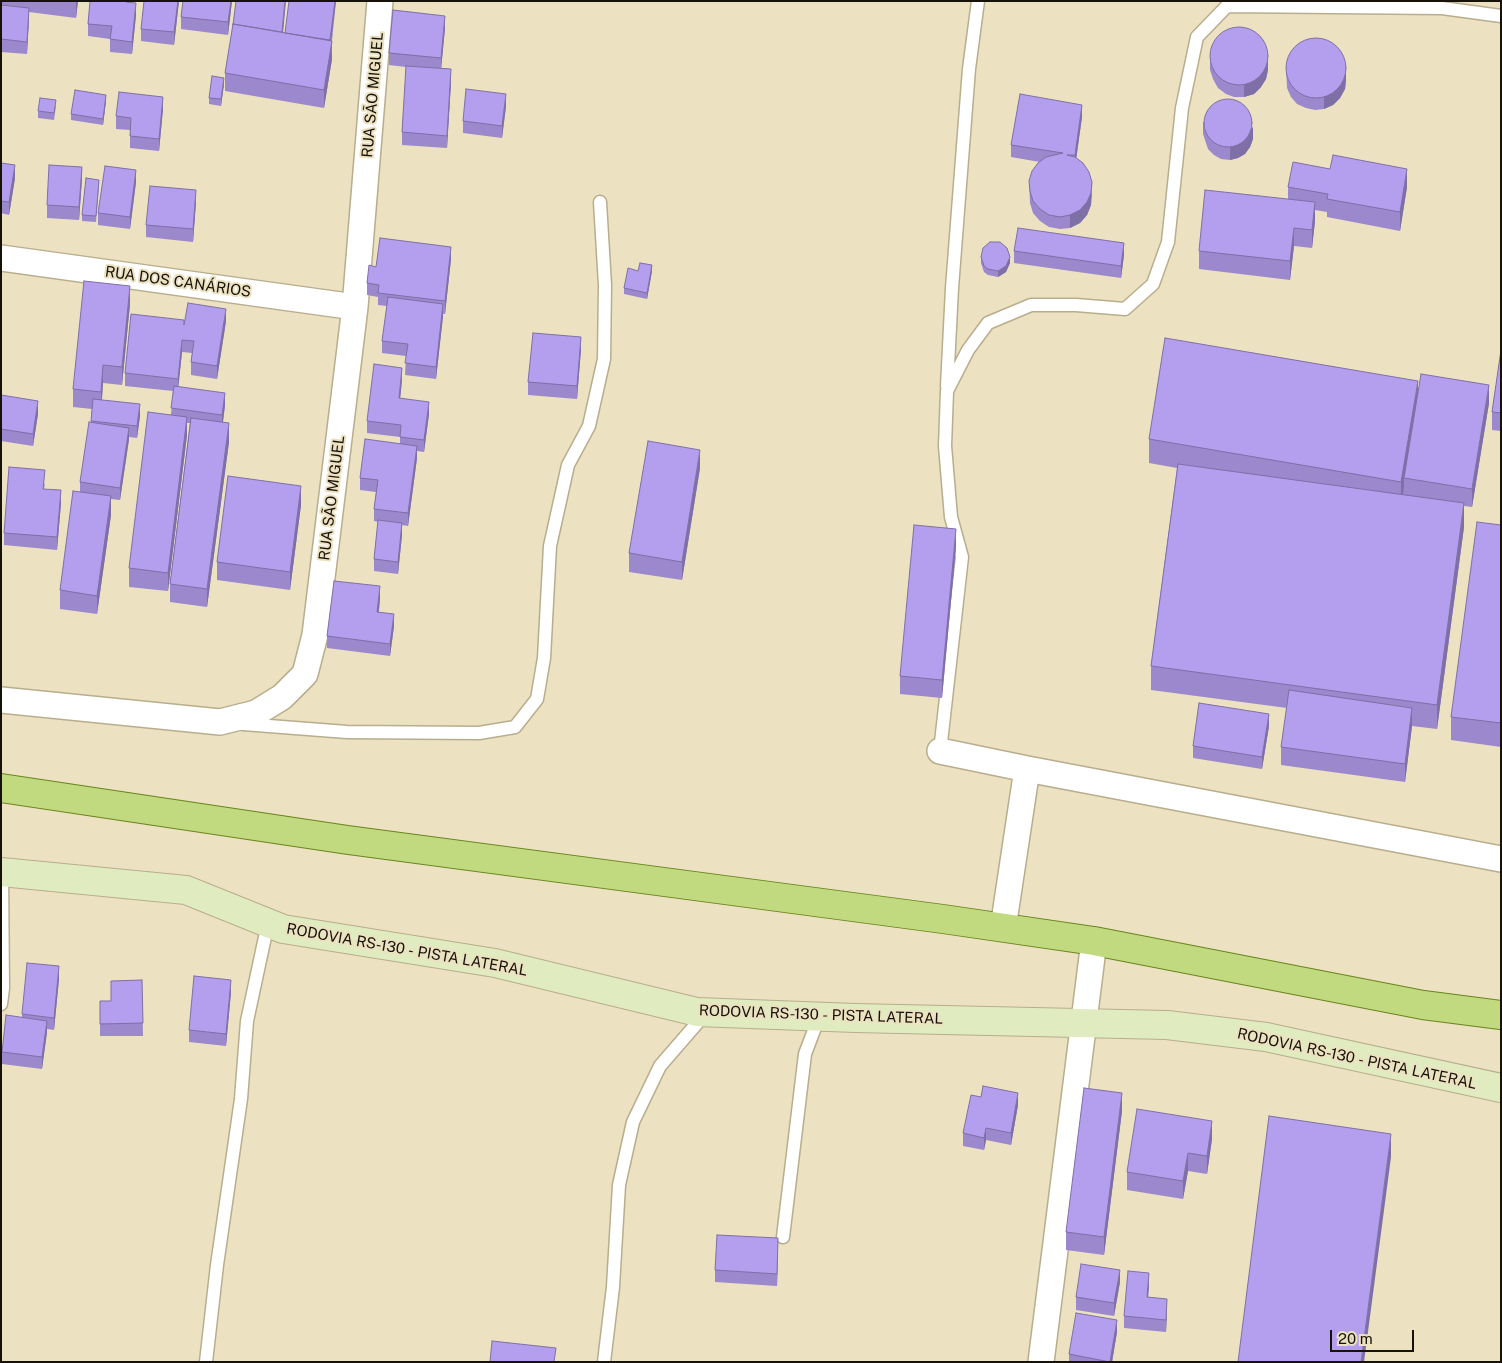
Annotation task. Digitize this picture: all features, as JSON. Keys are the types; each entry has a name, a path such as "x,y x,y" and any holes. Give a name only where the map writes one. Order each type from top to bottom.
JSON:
{"main road":[{"path":"1,788 348,840 1094,941 1423,1005 1501,1015"}],"street":[{"name":"RUA SÃO MIGUEL","path":"1,700 220,722 256,713 282,698 305,674 315,635 355,306 380,1"},
{"name":"RUA DOS CANÁRIOS","path":"1,258 355,306"},
{"path":"940,751 1501,858"},
{"path":"1003,928 1028,769"},
{"name":"RODOVIA RS-130 - PISTA LATERAL","path":"2,872 186,890 283,929 495,963 697,1012 820,1017 1167,1024 1266,1037 1501,1088"},
{"path":"1041,1362 1094,941"}],"lane":[{"path":"940,751 962,557 951,517 945,446 946,391 968,68 978,1"},
{"path":"946,391 968,350 988,323 1031,305 1076,305 1125,309 1153,284 1168,242 1182,108 1196,37 1227,6 1442,8 1501,16"},
{"path":"220,722 347,732 479,733 515,726 537,699 544,658 550,546 568,465 588,426 604,359 605,285 600,202"},
{"path":"1,1004 3,988 2,872"},
{"path":"206,1362 217,1264 240,1099 247,1021 268,923"},
{"path":"604,1362 612,1287 619,1185 633,1122 660,1066 707,1012"},
{"path":"783,1238 805,1054 820,1017"}],"building":[{"path":"90,1 126,1 136,3 132,42 110,39 112,26 88,24"},
{"path":"144,1 178,1 174,32 141,29"},
{"path":"183,1 231,1 228,22 181,17"},
{"path":"236,1 285,1 282,32 233,24"},
{"path":"289,1 335,1 330,40 285,33"},
{"path":"1,5 29,8 27,42 1,39"},
{"path":"393,10 445,16 441,58 389,53"},
{"path":"233,24 332,41 324,90 225,73"},
{"path":"1239,27 1250,29 1263,40 1268,56 1266,67 1255,80 1239,85 1228,83 1215,72 1210,56 1212,45 1223,32"},
{"path":"1316,38 1333,43 1341,51 1346,68 1341,85 1333,93 1316,98 1299,93 1291,85 1286,68 1291,51 1299,43"},
{"path":"406,66 451,69 447,136 402,132"},
{"path":"212,76 224,78 221,99 209,98"},
{"path":"466,89 506,94 502,126 463,121"},
{"path":"75,90 106,95 103,119 71,114"},
{"path":"119,92 163,97 159,139 130,136 131,118 116,116"},
{"path":"1020,94 1082,105 1075,155 1067,155 1075,157 1083,163 1089,172 1092,182 1091,193 1087,202 1080,210 1070,215 1060,217 1049,215 1033,201 1029,181 1032,171 1046,157 1063,153 1011,145"},
{"path":"40,98 56,100 54,113 38,111"},
{"path":"1223,99 1233,99 1245,106 1252,118 1252,128 1245,140 1233,147 1223,147 1215,143 1208,136 1204,128 1204,118 1208,110 1215,103"},
{"path":"1333,155 1407,169 1400,212 1327,199 1328,194 1288,187 1293,162 1330,169"},
{"path":"1,163 15,165 9,202 1,201"},
{"path":"49,165 82,167 79,207 47,205"},
{"path":"105,166 136,170 130,217 98,213"},
{"path":"86,178 99,180 96,216 82,215"},
{"path":"150,186 196,190 193,229 146,225"},
{"path":"1205,190 1315,202 1312,230 1294,228 1290,261 1199,251"},
{"path":"1018,228 1124,243 1121,266 1014,251"},
{"path":"380,238 451,247 445,301 378,293 379,285 367,283 369,265 376,267"},
{"path":"990,242 1000,242 1007,248 1010,257 1006,266 998,271 984,266 981,257 983,248"},
{"path":"640,263 652,265 647,293 624,288 628,268 638,271"},
{"path":"84,281 130,286 122,367 103,365 101,392 73,389"},
{"path":"388,297 443,304 436,367 405,363 408,344 382,341"},
{"path":"188,303 226,309 217,366 191,362 194,341 182,340 178,379 125,373 131,314 184,320 184,325"},
{"path":"533,333 581,337 577,386 528,382"},
{"path":"1165,338 1418,381 1401,482 1149,439"},
{"path":"1501,350 1501,413 1492,412"},
{"path":"374,364 402,368 399,398 429,402 424,440 400,437 401,425 367,421"},
{"path":"1421,374 1489,385 1472,489 1404,478"},
{"path":"174,386 225,393 222,415 171,408"},
{"path":"1,395 38,401 33,434 1,429"},
{"path":"93,399 140,404 137,426 91,421"},
{"path":"148,412 187,417 168,573 129,568"},
{"path":"191,418 229,423 207,589 170,584"},
{"path":"89,422 129,428 120,488 80,482"},
{"path":"365,439 417,446 408,513 374,509 378,480 360,478"},
{"path":"648,441 700,450 682,562 629,553"},
{"path":"1178,464 1464,503 1437,705 1151,666"},
{"path":"9,467 45,470 43,489 61,490 57,537 4,533"},
{"path":"228,476 301,486 290,572 217,562"},
{"path":"73,491 111,496 97,596 60,590"},
{"path":"378,520 402,523 398,562 374,559"},
{"path":"1477,522 1501,525 1501,723 1451,717"},
{"path":"914,525 956,529 942,680 900,676"},
{"path":"334,581 380,586 377,612 394,614 390,644 327,636"},
{"path":"1289,690 1412,708 1405,764 1281,747"},
{"path":"1199,703 1269,714 1262,757 1193,746"},
{"path":"27,963 59,966 54,1018 22,1014"},
{"path":"194,976 231,980 226,1034 189,1030"},
{"path":"142,980 143,1023 100,1024 100,1001 111,1001 111,981"},
{"path":"6,1015 47,1021 42,1057 2,1052"},
{"path":"983,1086 1018,1093 1011,1133 986,1128 984,1138 963,1133 971,1095 981,1097"},
{"path":"1084,1088 1122,1093 1104,1237 1066,1232"},
{"path":"1137,1109 1212,1121 1207,1156 1188,1153 1183,1181 1127,1172"},
{"path":"1269,1116 1391,1134 1361,1362 1238,1362"},
{"path":"717,1235 778,1238 777,1274 715,1270"},
{"path":"1081,1264 1120,1270 1114,1303 1076,1297"},
{"path":"1128,1271 1149,1273 1147,1297 1167,1299 1166,1320 1124,1316"},
{"path":"1076,1313 1117,1320 1110,1362 1069,1354"},
{"path":"492,1341 556,1348 554,1362 490,1362"}]}
